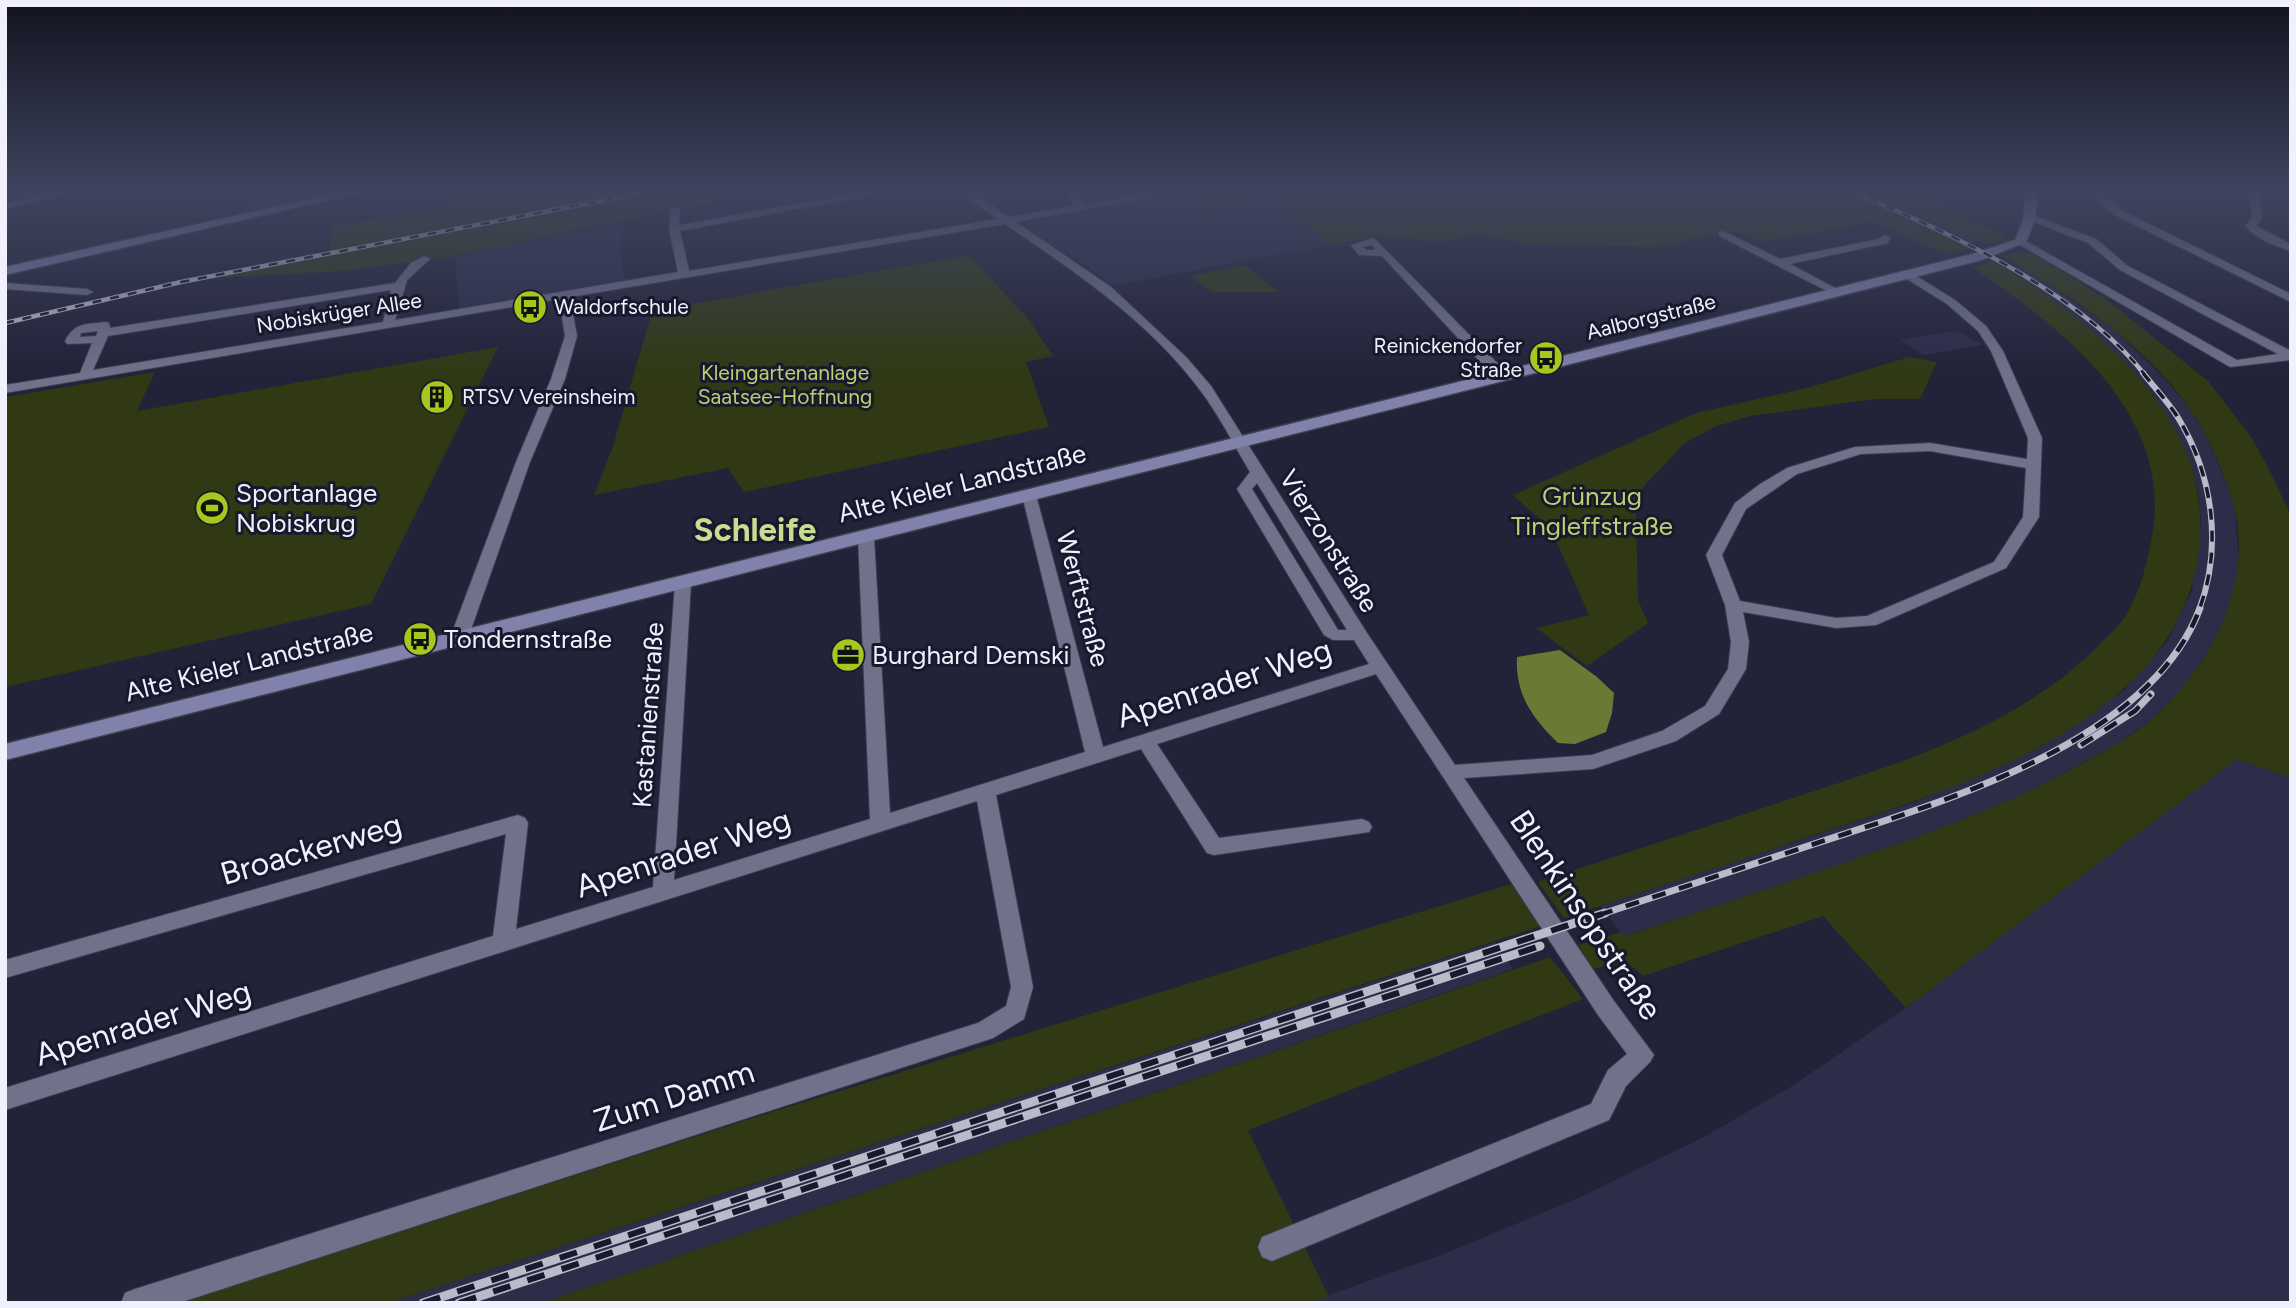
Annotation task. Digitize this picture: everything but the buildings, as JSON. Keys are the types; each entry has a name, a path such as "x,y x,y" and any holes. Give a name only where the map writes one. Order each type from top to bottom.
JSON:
{"street":[{"path":"5,271 93,253"},
{"path":"679,253 684,275"},
{"name":"Nobiskrüger Allee","path":"5,389 817,253"},
{"name":"Vierzonstraße","path":"1057,253 1124,302 1182,360 1206,389 1257,473 1244,489 1333,635 1359,635 1380,667"},
{"path":"1384,253 1490,364 1506,375"},
{"path":"1760,253 1835,292"},
{"path":"1779,263 1827,253"},
{"name":"Aalborgstraße","path":"1240,442 1988,253"},
{"path":"2039,253 2231,362 2242,365 2291,356"},
{"path":"2106,253 2124,268 2291,356"},
{"path":"2199,253 2291,299"},
{"path":"388,325 397,286 411,267 424,259"},
{"path":"1733,605 1836,623 1870,621 2000,565 2031,517 2035,438 1997,351 1982,330 1951,302 1906,274"},
{"path":"85,375 101,336 397,286"},
{"path":"7,288 87,292"},
{"path":"459,638 523,462 558,379 571,336 564,295"},
{"name":"Alte Kieler Landstraße","path":"5,752 1240,442"},
{"path":"1450,772 1593,762 1669,736 1712,710 1737,669 1740,642 1733,605 1714,555 1740,506 1792,471 1860,450 1930,447 2035,465"},
{"name":"Werftstraße","path":"1029,495 1096,757"},
{"path":"866,537 880,822"},
{"name":"Kastanienstraße","path":"663,892 683,583"},
{"name":"Apenrader Weg","path":"5,1099 1380,667"},
{"name":"Blenkinsopstraße","path":"1272,1247 1600,1112 1617,1078 1642,1055 1606,1008 1380,667"},
{"path":"1145,741 1214,847 1362,827"},
{"name":"Zum Damm","path":"135,1303 985,1031 1016,1012 1022,987 985,791"},
{"name":"Broackerweg","path":"5,969 518,823 503,943"}],"shaded area":[{"path":"470,253 621,253 625,280 459,309 455,256"},
{"path":"1064,253 1287,253 1111,286 1087,266"},
{"path":"2021,266 2113,329 2165,379 2186,404 2206,435 2234,501 2239,561 2232,604 2209,650 2182,689 2151,720 2119,743 2027,793 1943,828 1799,879 1624,936 1600,906 1915,802 1991,770 2040,747 2123,691 2167,642 2192,591 2201,522 2199,494 2189,462 2170,421 2116,355 2069,312 2004,268"},
{"path":"1957,331 1983,345 1923,355 1900,340"},
{"path":"1560,650 1614,693 1606,732 1575,744 1558,743 1549,734 1527,705 1519,683 1517,657"},
{"path":"2237,758 2291,778 2291,1303 1307,1303 1441,1255 1578,1198 1704,1137 1792,1086 1906,1008"},
{"path":"1495,942 1513,969 542,1303 388,1303"}],"green space":[{"path":"469,253 343,271 209,278 328,255"},
{"path":"2034,253 2107,300 2208,381 2252,438 2291,516 2291,778 2237,759 1906,1008 1823,916 1643,976 1626,961 1593,969 1578,945 1621,932 1625,936 1781,885 1997,806 2068,771 2122,741 2152,719 2196,669 2213,641 2227,612 2239,549 2236,516 2227,484 2209,442 2189,407 2168,381 2117,332 2060,291 2002,256"},
{"name":"Kleingartenanlage Saatsee-Hoffnung","path":"969,255 1030,321 1053,356 1026,362 1049,427 744,492 728,468 594,495 613,446 652,311"},
{"path":"1992,260 2061,306 2095,334 2127,365 2155,398 2178,434 2193,473 2200,513 2192,583 2164,643 2120,692 2064,733 2000,767 1867,818 1564,918 1538,882 1895,764 1940,746 2025,703 2063,677 2125,617 2143,575 2153,530 2154,487 2145,447 2127,411 2102,376 2073,345 1973,268"},
{"path":"1245,265 1279,292 1212,292 1191,276"},
{"name":"Sportanlage Nobiskrug","path":"498,347 371,604 5,687 5,397 155,372 137,411"},
{"name":"Grünzug Tingleffstraße","path":"1909,357 1937,362 1920,399 1874,399 1750,416 1714,427 1685,443 1644,486 1636,515 1638,600 1648,623 1587,666 1536,628 1589,615 1551,529 1513,495 1696,413 1807,388"},
{"path":"1511,884 1541,926 388,1303 178,1303 772,1112"},
{"path":"1550,957 1583,999 1248,1130 1329,1297 1307,1303 542,1303"}],"railway":[{"path":"5,323 181,282 331,253"},
{"path":"1983,253 2049,291 2085,317 2118,345 2145,375"},
{"path":"2143,373 2177,416 2199,462 2206,486 2211,511 2211,561 2199,610"},
{"path":"1599,915 1922,808 2036,761 2090,731 2136,696 2174,655 2199,610"},
{"path":"2081,745 2135,711 2151,694"},
{"path":"423,1303 1605,913"},
{"path":"459,1303 1540,946"}],"place":[{"name":"Waldorfschule","path":"530,307"},
{"name":"Reinickendorfer Straße","path":"1546,358"},
{"name":"RTSV Vereinsheim","path":"437,397"},
{"name":"Sportanlage Nobiskrug","path":"212,508"},
{"name":"Tondernstraße","path":"420,639"},
{"name":"Burghard Demski","path":"848,655"}],"district":[{"name":"Schleife","path":"755,529"}]}
